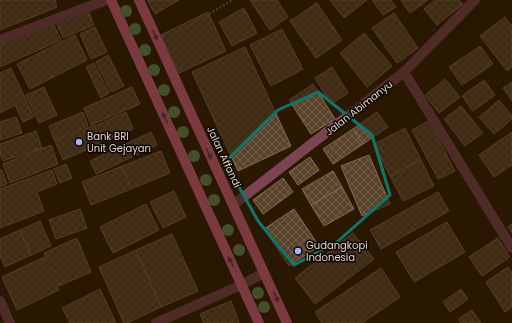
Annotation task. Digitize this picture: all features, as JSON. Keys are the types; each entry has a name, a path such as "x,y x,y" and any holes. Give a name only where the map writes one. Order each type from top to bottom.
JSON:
{"main road":[{"path":"111,0 259,323"},
{"name":"Jalan Affandi","path":"139,0 288,323"}],"street":[{"path":"0,40 106,0"},
{"name":"Jalan Abimanyu","path":"233,205 404,72 475,0"},
{"path":"404,72 512,248"},
{"path":"156,323 241,285 264,273"},
{"path":"0,301 10,323"}],"path":[{"path":"159,43 233,0"}],"highlighted area":[{"path":"318,92 372,135 390,195 337,242 294,265 258,221 225,162 278,110"}],"building":[{"path":"0,0 55,0 57,7 0,30"},
{"path":"147,0 179,0 155,14"},
{"path":"250,0 277,0 288,17 270,30"},
{"path":"330,0 367,0 344,18"},
{"path":"372,0 391,0 396,7 383,15"},
{"path":"401,0 428,0 410,13"},
{"path":"435,0 459,0 463,4 437,25 424,9"},
{"path":"317,3 342,40 316,58 290,21"},
{"path":"86,5 94,25 63,38 55,19"},
{"path":"244,8 257,33 232,46 219,22"},
{"path":"208,12 226,51 179,73 161,35"},
{"path":"394,13 418,48 397,63 372,28"},
{"path":"50,17 61,40 0,67 0,40"},
{"path":"505,17 512,26 512,67 507,71 480,36"},
{"path":"95,27 107,52 91,59 80,34"},
{"path":"282,29 303,69 271,86 250,45"},
{"path":"364,33 392,66 367,87 340,53"},
{"path":"75,35 87,60 30,89 17,64"},
{"path":"480,46 493,64 462,85 449,67"},
{"path":"245,47 291,146 238,171 192,72"},
{"path":"108,55 124,86 111,92 96,62"},
{"path":"94,63 109,93 101,98 86,67"},
{"path":"332,67 348,93 331,104 315,78"},
{"path":"11,68 34,117 23,122 15,105 0,113 0,73"},
{"path":"445,79 460,97 439,113 425,95"},
{"path":"484,80 495,95 473,111 462,96"},
{"path":"512,82 512,101 503,88"},
{"path":"313,84 335,119 311,134 289,100"},
{"path":"44,87 57,115 39,123 26,95"},
{"path":"132,87 140,104 91,125 84,108"},
{"path":"499,100 512,116 512,119 494,134 479,117"},
{"path":"461,106 483,133 465,146 444,119"},
{"path":"83,112 88,126 54,140 49,126"},
{"path":"126,112 133,129 104,141 97,125"},
{"path":"377,112 388,127 363,144 353,129"},
{"path":"16,117 22,133 0,140 0,122"},
{"path":"429,121 455,171 438,179 412,130"},
{"name":"Bank BRI Unit Gejayan","path":"95,125 102,143 63,160 55,141"},
{"path":"405,128 421,160 390,176 374,144"},
{"path":"353,129 363,144 333,164 323,149"},
{"path":"36,131 42,148 3,161 0,154 0,144"},
{"path":"151,132 157,145 96,174 90,161"},
{"path":"512,132 512,165 494,177 479,155"},
{"path":"51,145 58,164 10,183 3,164"},
{"path":"161,151 170,173 131,189 122,166"},
{"path":"369,155 390,204 362,216 341,166"},
{"path":"310,157 319,170 298,185 289,172"},
{"path":"421,160 434,186 403,201 390,176"},
{"path":"66,164 72,178 60,183 54,169"},
{"path":"122,166 131,189 91,205 82,182"},
{"path":"0,170 2,170 7,184 0,187"},
{"path":"52,170 57,184 37,192 44,211 0,228 0,189"},
{"path":"333,171 342,187 311,205 302,189"},
{"path":"283,178 293,192 263,214 253,200"},
{"path":"342,187 354,209 324,226 311,205"},
{"path":"174,191 186,217 163,228 150,202"},
{"path":"438,192 449,211 381,249 370,230"},
{"path":"146,204 159,230 113,253 100,227"},
{"path":"80,209 87,228 56,239 49,220"},
{"path":"294,209 319,246 289,266 264,229"},
{"path":"40,221 51,246 31,255 20,230"},
{"path":"447,222 465,252 414,282 396,252"},
{"path":"512,224 512,233 508,227"},
{"path":"20,230 31,255 5,267 0,256 0,239"},
{"path":"353,233 374,259 315,304 295,278"},
{"path":"172,234 198,291 161,307 136,250"},
{"path":"77,238 91,272 59,286 44,253"},
{"path":"498,238 510,257 482,276 469,257"},
{"path":"136,250 161,307 124,323 99,267"},
{"path":"44,257 59,290 17,310 2,277"},
{"path":"508,267 512,273 512,307 505,312 486,282"},
{"path":"381,268 400,297 362,323 322,323 315,312"},
{"path":"100,289 116,323 70,323 62,308"},
{"path":"461,289 468,299 450,312 443,302"},
{"path":"231,301 239,322 204,323 200,314"},
{"path":"472,310 481,323 461,323 458,319"}],"place":[{"name":"Bank BRI Unit Gejayan","path":"79,142"},
{"name":"Gudangkopi Indonesia","path":"298,251"}]}
